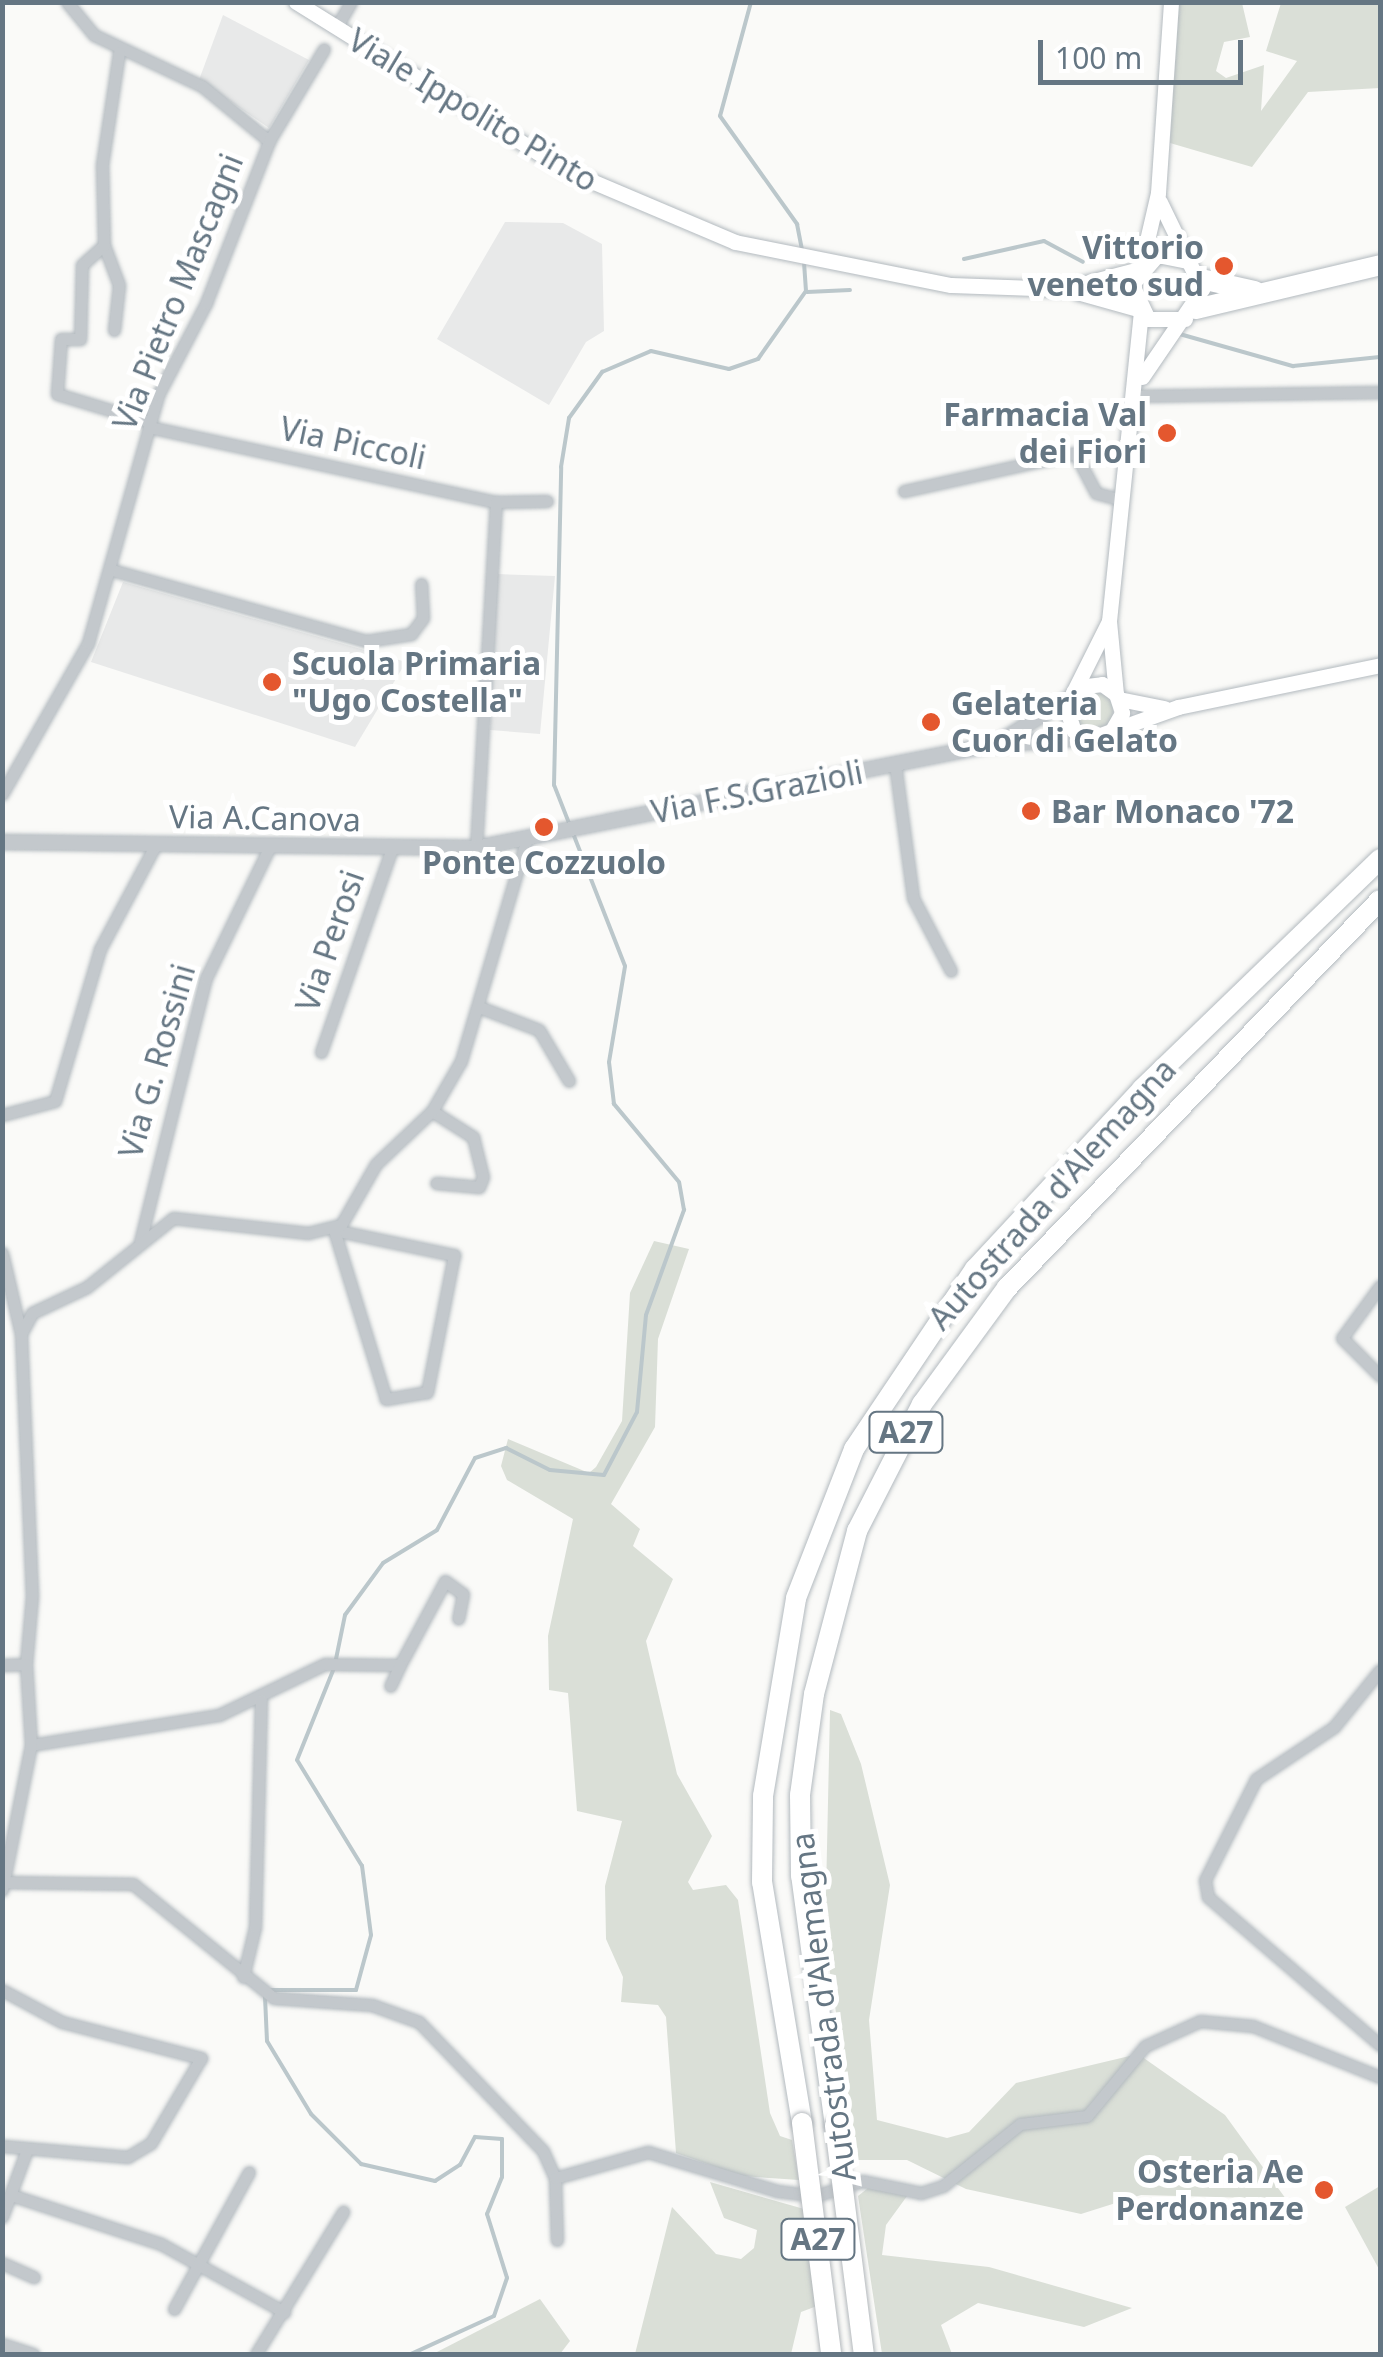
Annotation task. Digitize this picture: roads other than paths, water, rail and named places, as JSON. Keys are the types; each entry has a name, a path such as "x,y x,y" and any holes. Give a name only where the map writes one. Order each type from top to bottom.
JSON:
{"highway":[{"path":"1192,313 1257,291 1380,265"},
{"path":"1195,270 1257,291"},
{"name":"Autostrada d'Alemagna","path":"832,2354 802,2123 762,1882 763,1796 796,1598 854,1449 975,1269 1142,1090 1380,859"},
{"name":"Autostrada d'Alemagna","path":"864,2354 801,1876 800,1796 814,1694 857,1531 922,1404 1007,1288 1380,900"}],"main road":[{"name":"Viale Ippolito Pinto","path":"296,2 584,179 787,256 952,285 1063,289 1140,311"},
{"path":"1112,732 1118,697 1109,621 1135,396 1140,267 1158,194 1171,2"},
{"path":"1135,396 1151,360 1192,313 1195,270 1158,194"},
{"path":"1140,267 1168,254 1195,270"},
{"name":"Viale Ippolito Pinto","path":"1063,289 1140,267"},
{"path":"1140,311 1167,325 1192,313"},
{"path":"1109,621 1073,693 1068,724 1089,738 1178,707 1380,665"},
{"path":"1073,693 1102,684 1118,697 1178,707"}],"street":[{"path":"68,2 120,52 202,86 269,141"},
{"path":"336,28 351,2"},
{"name":"Via Pietro Mascagni","path":"2,794 83,655 112,570 149,425 269,141 324,49"},
{"path":"114,330 118,284 104,245 102,165 120,52"},
{"name":"Via Piccoli","path":"104,245 82,265 80,339 61,339 57,394 149,425 496,502 547,501"},
{"path":"1135,396 1380,392"},
{"path":"904,492 1075,454 1096,493 1123,500"},
{"path":"476,848 496,502"},
{"path":"112,570 366,641 411,634 423,618 421,584"},
{"name":"Via F.S.Grazioli","path":"990,746 1073,693"},
{"name":"Via F.S.Grazioli","path":"526,841 990,746 1089,738"},
{"path":"895,764 913,898 952,972"},
{"path":"21,1334 32,1313 87,1287 140,1242 181,1216 334,1230 454,1255 427,1392 386,1399 334,1230 380,1158 432,1111 478,1007 526,841"},
{"name":"Via A.Canova","path":"2,842 476,848 526,841"},
{"path":"2,1115 55,1101 100,949 156,844"},
{"name":"Via G. Rossini","path":"140,1242 206,978 270,846"},
{"name":"Via Perosi","path":"321,1052 392,848"},
{"path":"478,1007 538,1030 568,1081"},
{"path":"432,1111 473,1137 483,1177 478,1187 436,1183"},
{"path":"2,1253 21,1334 32,1596 26,1664 31,1746 4,1886 133,1884 274,1998 372,2005 419,2022 506,2105 555,2178 557,2240"},
{"path":"1380,1286 1342,1338 1380,1376"},
{"path":"390,1686 446,1581 464,1594 458,1618"},
{"path":"2,1665 26,1664"},
{"path":"31,1746 177,1726 261,1700 325,1664 400,1665"},
{"path":"1380,1670 1334,1727 1256,1779 1205,1880 1208,1897 1380,2045"},
{"path":"243,1976 255,1927 261,1700"},
{"path":"2,1990 62,2022 200,2058 170,2116 128,2157 26,2152 2,2146"},
{"path":"555,2178 648,2152 776,2190 815,2196 862,2181 921,2192 943,2186 1020,2124 1087,2116 1146,2046 1200,2021 1253,2026 1380,2077"},
{"path":"2,2217 26,2152"},
{"path":"174,2308 249,2172"},
{"path":"10,2195 199,2264 284,2312"},
{"path":"256,2354 344,2212"},
{"path":"2,2262 34,2276"},
{"path":"2,2344 33,2354"}],"waterway":[{"path":"751,2 720,116 797,224 802,250"},
{"path":"964,259 1044,241 1083,262"},
{"path":"336,1659 345,1615 383,1563 437,1530 475,1458 506,1448 550,1470 604,1475 637,1412 646,1315 684,1210 679,1182 614,1104 609,1062 625,966 554,785 561,467 569,418 602,372 651,351 729,369 758,359 806,291 804,260"},
{"path":"807,292 850,290"},
{"path":"1176,333 1293,366 1380,357"},
{"path":"272,1990 356,1990 371,1935 362,1866 297,1760 334,1668"},
{"path":"265,1997 267,2041 311,2114 361,2164 435,2181 460,2165 475,2137 502,2139 502,2177 487,2214 507,2278 494,2316 411,2354"}],"place":[{"name":"Vittorio veneto sud","path":"1224,266"},
{"name":"Farmacia Val dei Fiori","path":"1167,433"},
{"name":"Scuola Primaria \"Ugo Costella\"","path":"272,682"},
{"name":"Gelateria Cuor di Gelato","path":"931,722"},
{"name":"Bar Monaco '72","path":"1031,811"},
{"name":"Ponte Cozzuolo","path":"544,827"},
{"name":"Osteria Ae Perdonanze","path":"1324,2190"}]}
